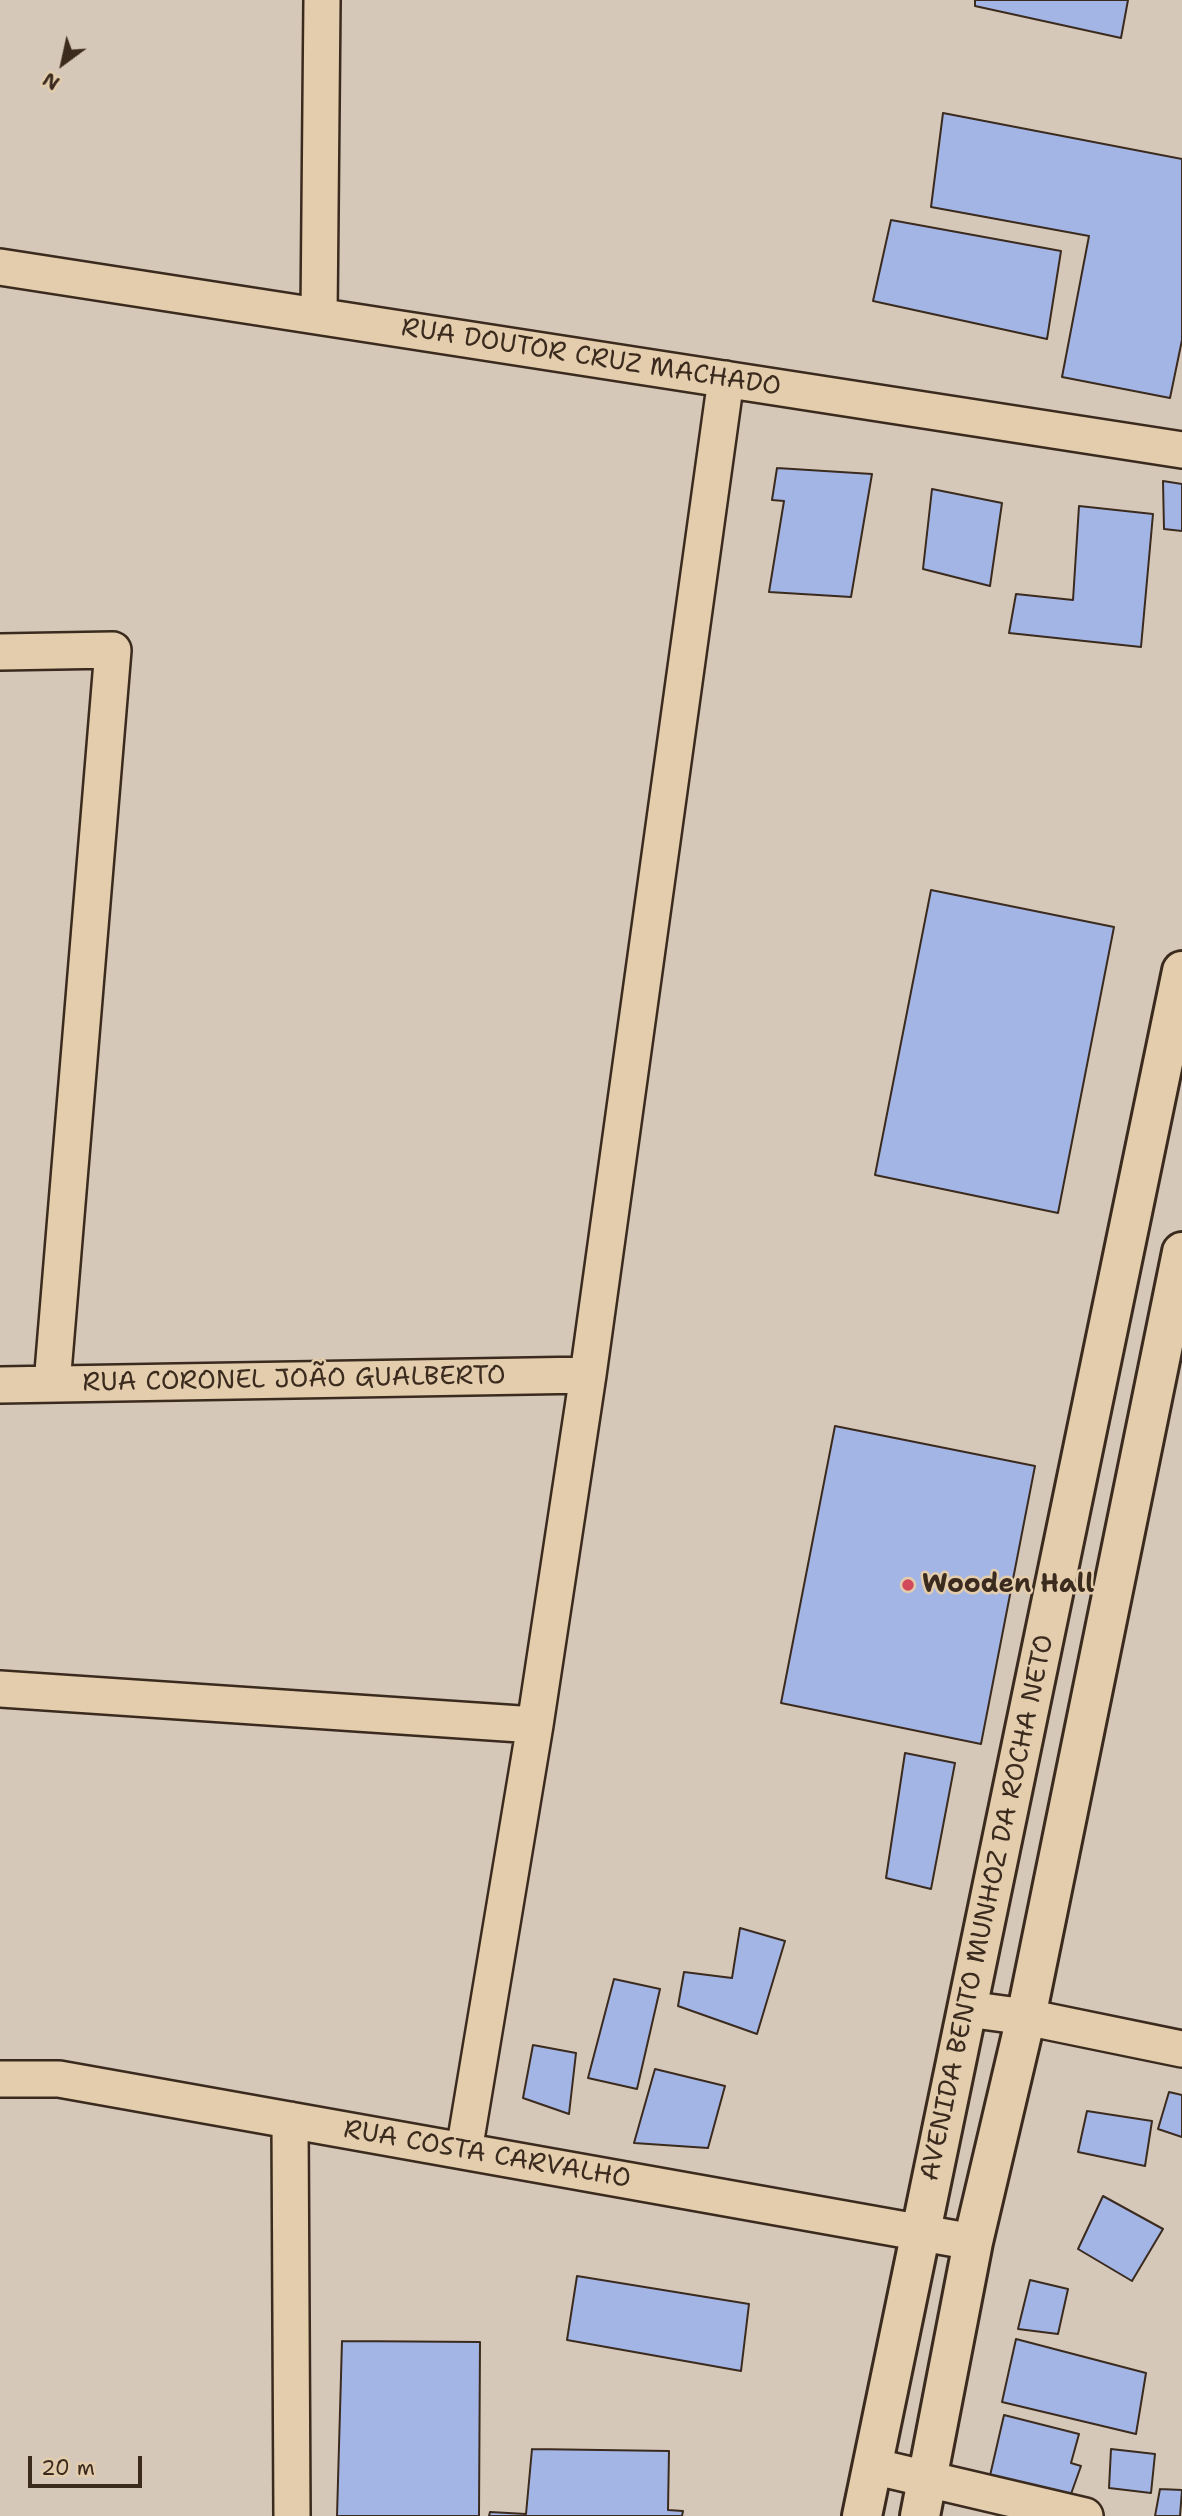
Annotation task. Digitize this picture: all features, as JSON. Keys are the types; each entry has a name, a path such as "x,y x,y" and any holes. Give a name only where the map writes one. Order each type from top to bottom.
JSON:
{"main road":[{"name":"AVENIDA BENTO MUNHOZ DA ROCHA NETO","path":"862,2516 1048,1620 1170,1089 1182,971"},
{"path":"920,2516 973,2242 1026,2017 1182,1252"},
{"path":"1048,1620 1105,1629"}],"street":[{"path":"319,316 322,0"},
{"name":"RUA DOUTOR CRUZ MACHADO","path":"0,267 1182,450"},
{"path":"464,2151 535,1725 588,1375 726,379"},
{"path":"0,652 113,650 52,1384"},
{"name":"RUA CORONEL JOÃO GUALBERTO","path":"0,1385 588,1375"},
{"path":"0,1689 535,1725"},
{"path":"967,2009 1026,2017 1182,2049"},
{"name":"RUA COSTA CARVALHO","path":"0,2079 59,2079 973,2242"},
{"path":"290,2120 292,2516"},
{"path":"872,2466 1085,2516"}],"building":[{"path":"975,0 1128,0 1121,38 975,6"},
{"path":"943,113 1182,159 1182,340 1170,398 1062,377 1089,236 931,207"},
{"path":"891,220 1061,251 1047,339 873,301"},
{"path":"777,468 872,474 851,597 769,592 784,501 772,500"},
{"path":"1163,481 1182,484 1182,531 1164,529"},
{"path":"932,489 1002,503 990,586 923,569"},
{"path":"1079,506 1153,514 1141,647 1009,633 1016,594 1073,600"},
{"path":"931,890 1114,927 1058,1213 875,1175"},
{"name":"Wooden Hall","path":"835,1426 1035,1466 981,1744 781,1703"},
{"path":"905,1753 955,1763 931,1889 886,1878"},
{"path":"740,1928 785,1941 757,2034 678,2006 684,1972 732,1978"},
{"path":"614,1979 660,1989 637,2089 588,2078"},
{"path":"533,2045 576,2053 569,2114 523,2098"},
{"path":"655,2069 725,2086 708,2148 634,2143"},
{"path":"1169,2092 1182,2095 1182,2137 1158,2129"},
{"path":"1087,2111 1152,2121 1145,2166 1078,2152"},
{"path":"1103,2196 1163,2229 1132,2281 1078,2249"},
{"path":"577,2276 749,2304 741,2371 567,2340"},
{"path":"1030,2280 1068,2289 1058,2334 1018,2329"},
{"path":"1016,2339 1146,2373 1136,2434 1002,2402"},
{"path":"342,2341 480,2342 479,2516 337,2516"},
{"path":"1004,2415 1079,2434 1071,2463 1081,2466 1071,2494 989,2480"},
{"path":"532,2449 669,2451 668,2510 683,2511 682,2516 489,2516 490,2512 526,2514"},
{"path":"1111,2449 1155,2454 1151,2493 1109,2488"},
{"path":"1160,2489 1182,2490 1180,2516 1155,2516"}],"place":[{"name":"Wooden Hall","path":"908,1585"}]}
